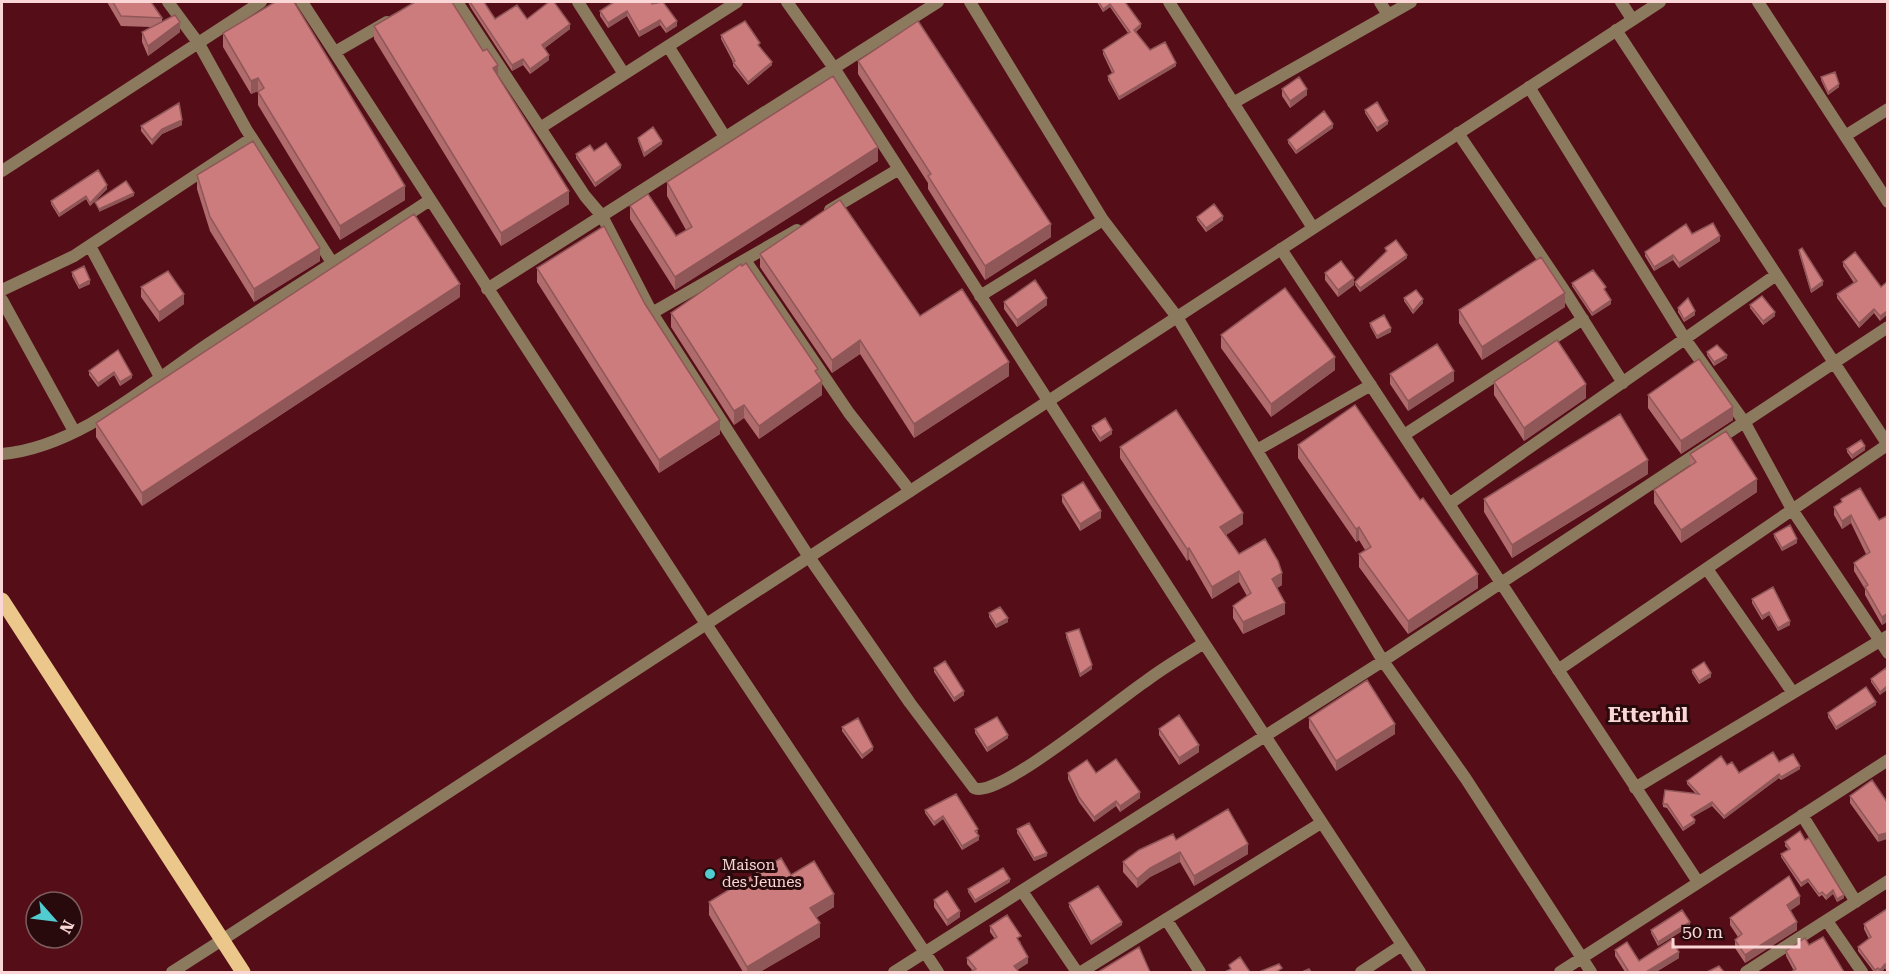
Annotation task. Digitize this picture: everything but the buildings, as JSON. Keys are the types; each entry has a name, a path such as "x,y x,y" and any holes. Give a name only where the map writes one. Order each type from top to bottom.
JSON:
{"main road":[{"path":"2,600 6,616 243,972"}],"street":[{"path":"168,2 199,44 252,138 333,264"},
{"path":"2,171 261,2"},
{"path":"302,2 706,624 938,972"},
{"path":"457,2 585,196 602,216 652,313 809,557 910,703 978,790 984,790 1019,772 1146,681 1204,644"},
{"path":"578,2 624,75"},
{"path":"540,128 737,2"},
{"path":"787,2 834,68 1264,737 1420,972"},
{"path":"487,289 938,2"},
{"path":"970,2 1103,220 1177,317 1383,661 1466,779 1592,972"},
{"path":"1169,2 1313,228"},
{"path":"1380,2 1388,15"},
{"path":"1233,103 1412,2"},
{"path":"1621,2 1632,19"},
{"path":"172,972 1660,2"},
{"path":"1758,2 1887,202"},
{"path":"335,52 402,13"},
{"path":"1558,670 1887,445 1616,30"},
{"path":"668,46 725,137"},
{"path":"1529,87 1685,339 1745,423 1793,511 1883,639 1887,653"},
{"path":"1845,136 1887,109"},
{"path":"1458,133 1623,382"},
{"path":"2,290 74,256 252,138"},
{"path":"652,313 899,169"},
{"path":"2,453 26,452 100,420 160,377 430,200"},
{"path":"980,296 1103,220"},
{"path":"90,246 160,377"},
{"path":"1281,249 1698,882"},
{"path":"746,260 849,413 910,491"},
{"path":"1449,504 1776,275"},
{"path":"2,300 74,431"},
{"path":"1404,435 1583,319"},
{"path":"894,972 1383,661 1887,327"},
{"path":"1257,450 1371,385"},
{"path":"1707,569 1793,693"},
{"path":"1635,788 1883,639"},
{"path":"1560,972 1887,760"},
{"path":"1802,815 1856,902"},
{"path":"1022,891 1079,972 1321,823"},
{"path":"1746,972 1887,881"},
{"path":"1166,919 1200,972"},
{"path":"1827,921 1862,972"},
{"path":"1361,972 1402,945"}],"place":[{"name":"Maison des Jeunes","path":"710,874"}],"district":[{"name":"Etterhil","path":"1648,715"}]}
